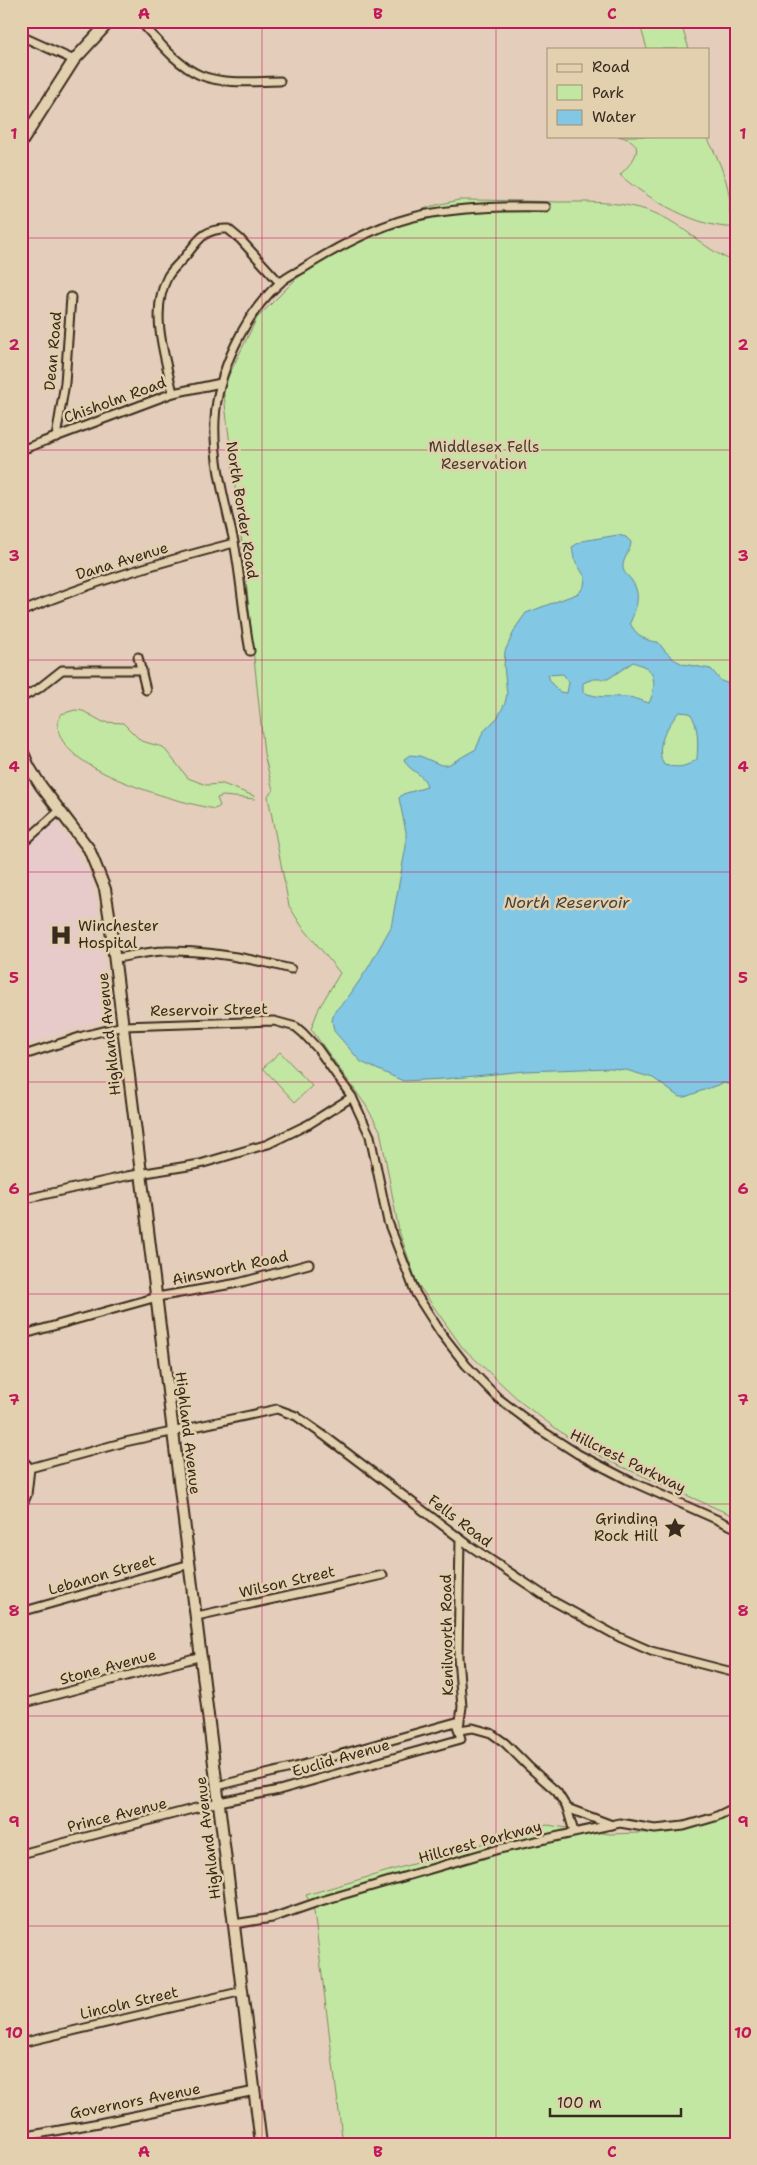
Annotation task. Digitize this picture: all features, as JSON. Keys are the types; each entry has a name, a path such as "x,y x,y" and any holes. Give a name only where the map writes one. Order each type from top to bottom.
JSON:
{"main road":[{"path":"21,143 74,60 110,21"},
{"name":"Highland Avenue","path":"21,748 29,767 59,811 89,849 105,889 116,958 261,2144"}],"street":[{"path":"140,21 173,58 199,76 220,81 280,80"},
{"path":"21,36 74,60"},
{"name":"North Border Road","path":"250,650 234,543 223,495 215,420 221,383 232,352 245,328 260,306 280,283 324,255 366,234 420,216 467,208 546,207"},
{"path":"173,393 159,323 162,292 175,266 196,243 211,230 228,229 240,238 280,283"},
{"name":"Dean Road","path":"56,437 65,383 71,297"},
{"name":"Chisholm Road","path":"21,450 173,393 221,383"},
{"name":"Dana Avenue","path":"21,612 91,584 234,543"},
{"path":"138,657 146,690"},
{"path":"21,698 38,689 62,670 142,670"},
{"path":"21,845 59,811"},
{"path":"116,958 164,951 206,952 245,957 291,968"},
{"name":"Reservoir Street","path":"21,1056 83,1036 123,1026 274,1021 296,1027"},
{"name":"Hillcrest Parkway","path":"296,1027 318,1049 352,1097 370,1136 388,1222 414,1290 441,1333 466,1365 498,1398 538,1429 578,1454 628,1480 736,1528"},
{"path":"21,1200 142,1174 200,1164 268,1144 309,1124 352,1097"},
{"name":"Ainsworth Road","path":"21,1335 157,1297 238,1283 309,1264"},
{"name":"Fells Road","path":"30,1468 125,1442 277,1409 296,1416 460,1539 551,1600 619,1637 651,1651 736,1673"},
{"path":"21,1458 30,1468 27,1494 21,1508"},
{"name":"Kenilworth Road","path":"458,1730 462,1707 458,1657 460,1539"},
{"name":"Lebanon Street","path":"21,1612 190,1564"},
{"name":"Wilson Street","path":"197,1616 384,1575"},
{"name":"Stone Avenue","path":"21,1704 202,1656"},
{"name":"Euclid Avenue","path":"217,1786 295,1767 456,1722 461,1739 279,1790 219,1802"},
{"name":"Euclid Avenue","path":"458,1730 473,1728 491,1733 557,1792 567,1808 574,1832"},
{"name":"Prince Avenue","path":"21,1854 219,1802"},
{"name":"Hillcrest Parkway","path":"234,1924 272,1918 321,1901 499,1849 620,1823 655,1829 684,1826 715,1818 736,1807"},
{"path":"567,1808 612,1825"},
{"name":"Lincoln Street","path":"21,2043 243,1990"},
{"name":"Governors Avenue","path":"21,2137 255,2091"}],"shaded area":[{"name":"Winchester Hospital","path":"56,822 75,848 91,880 97,907 109,1017 21,1046 21,851"}],"green space":[{"path":"639,21 680,21 689,48 647,48"},
{"path":"625,138 707,138 726,181 730,198 730,215 731,218 736,218 736,227 722,227 691,218 659,202 631,184 620,175 630,164 636,152 634,143"},
{"name":"Middlesex Fells Reservation","path":"459,200 621,204 645,210 667,219 715,252 736,262 736,1517 611,1462 569,1438 523,1404 462,1347 417,1283 399,1231 380,1130 365,1104 311,1029 319,1008 340,973 301,925 289,906 268,796 273,790 264,754 244,561 223,387 257,318 296,279 353,239 388,222 432,206"},
{"path":"75,710 83,711 103,722 123,723 141,741 163,747 188,778 206,785 223,784 254,796 255,799 223,796 217,798 220,806 215,809 174,799 116,779 90,765 70,750 59,733 61,714"},
{"path":"280,1052 312,1086 295,1102 263,1068"},
{"path":"736,1812 736,2144 343,2144 314,1911 306,1895 547,1825 610,1834 667,1832 720,1820"}],"water":[{"name":"North Reservoir","path":"618,535 626,537 631,542 623,568 637,592 636,607 630,623 635,631 645,639 658,642 675,660 683,664 711,669 721,681 727,683 736,681 736,1086 723,1083 685,1097 679,1097 653,1078 626,1070 611,1068 525,1071 403,1081 361,1062 334,1031 332,1020 335,1011 349,996 368,968 391,927 406,846 406,832 399,798 403,794 427,787 423,778 404,759 410,755 420,756 441,765 448,765 476,749 483,732 498,717 505,703 507,694 504,666 505,651 516,627 526,613 579,593 584,586 585,577 574,559 572,547 582,541","holes":["633,662 647,668 653,677 653,690 649,703 632,698 599,696 583,692 583,683 593,679 608,679","563,674 569,682 567,693 560,692 551,683 548,675","679,712 690,713 695,723 698,741 697,759 689,764 673,767 664,765 660,751 663,737"]}],"place":[{"name":"Winchester Hospital","path":"61,935"},
{"name":"Grinding Rock Hill","path":"675,1528"}]}
